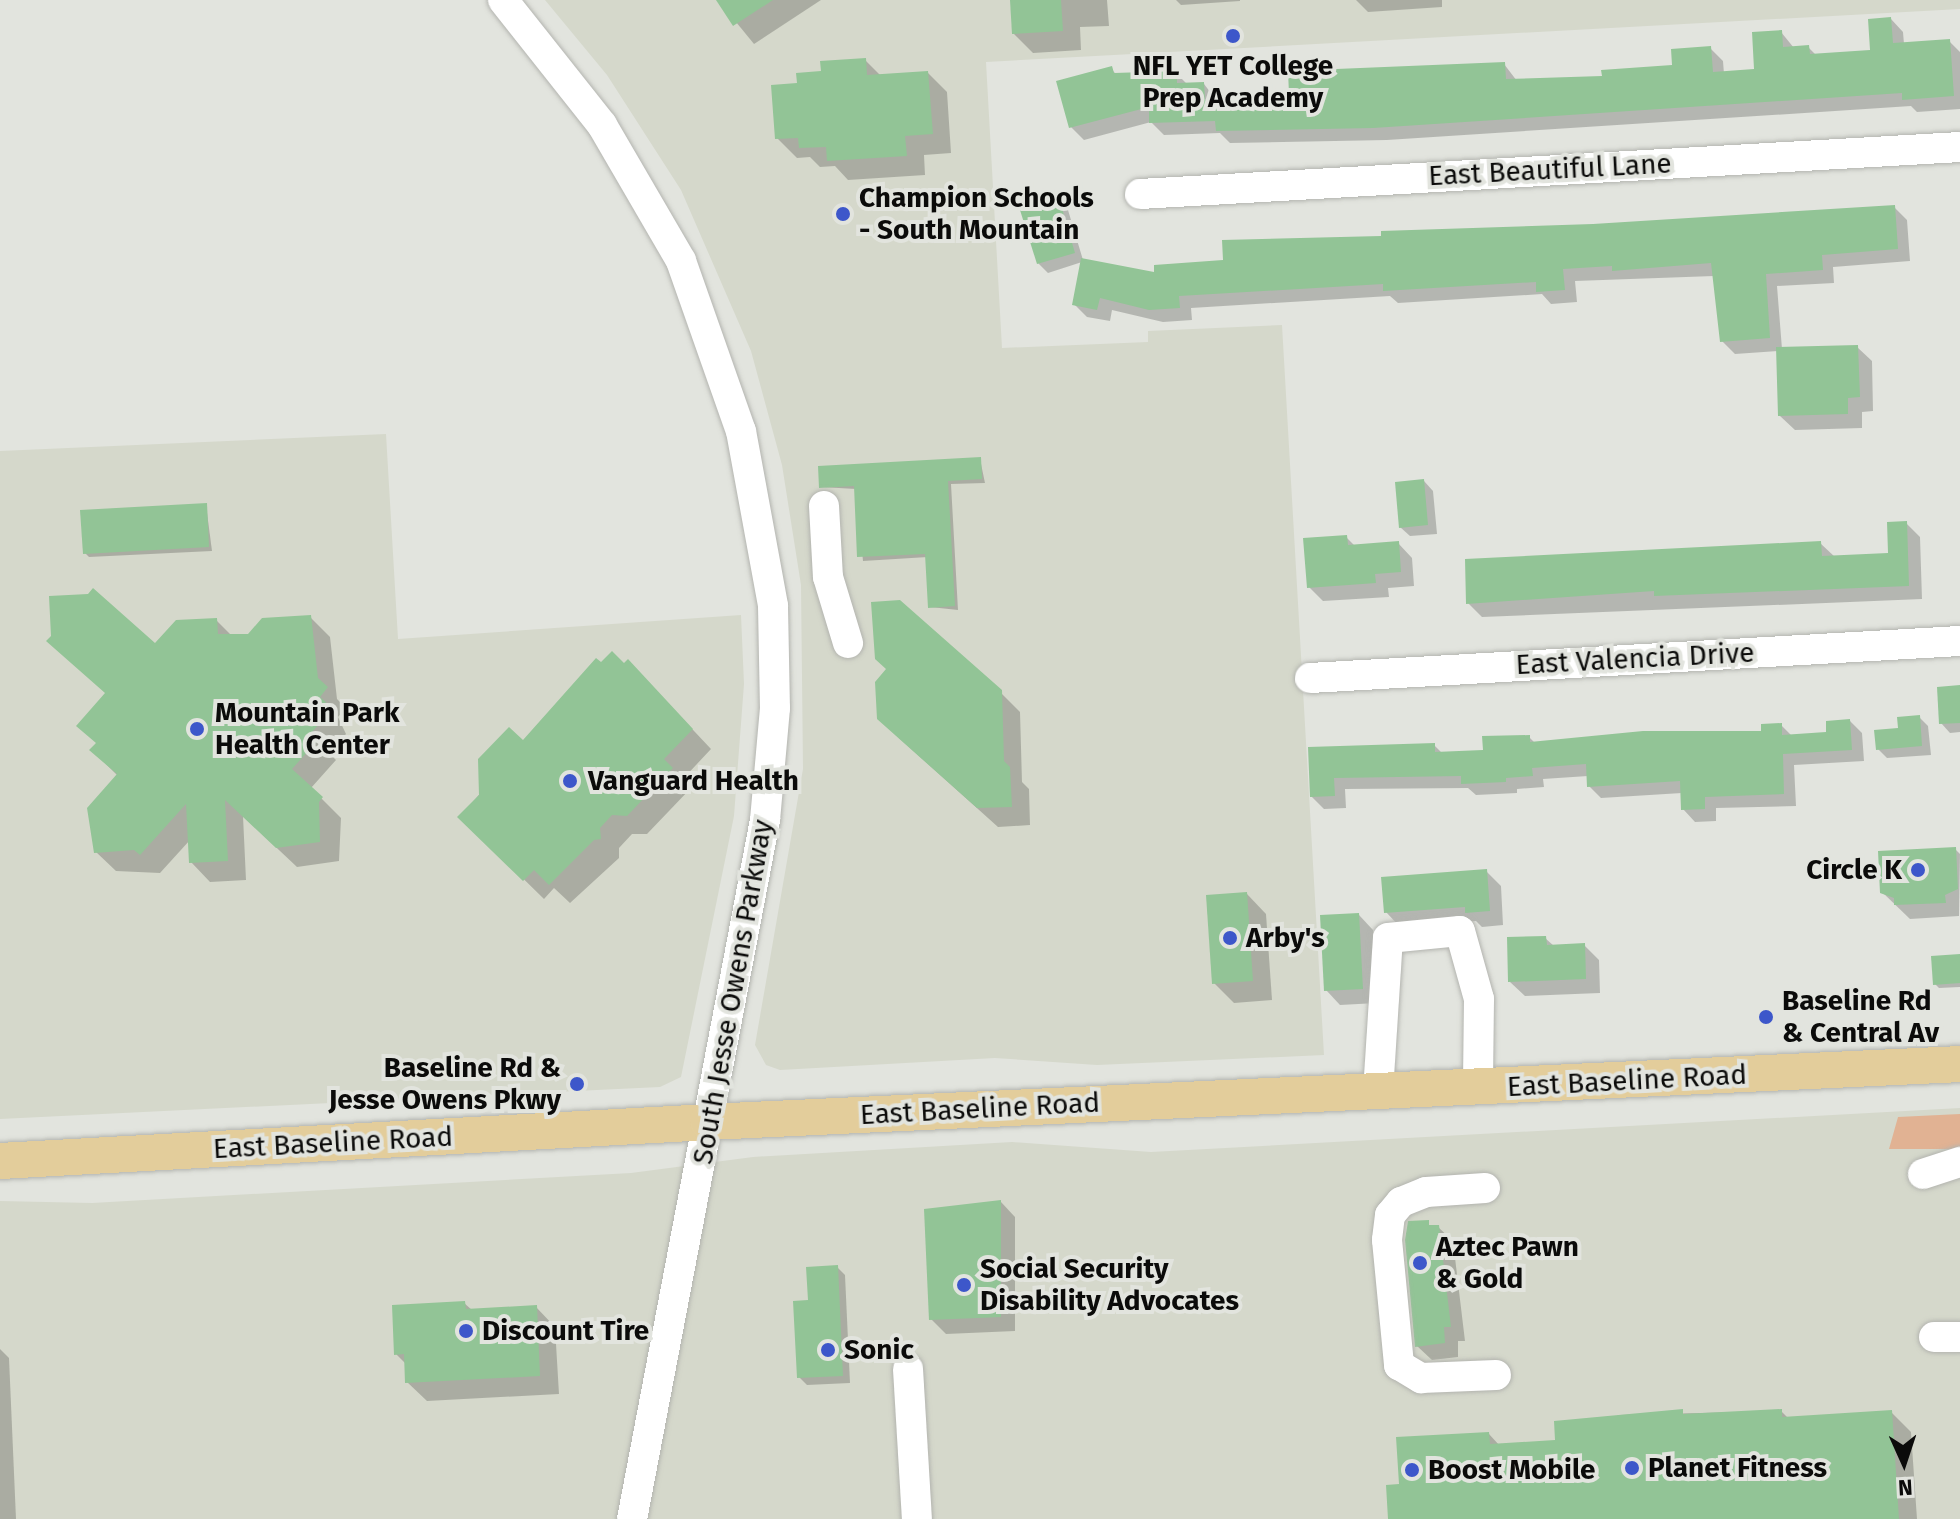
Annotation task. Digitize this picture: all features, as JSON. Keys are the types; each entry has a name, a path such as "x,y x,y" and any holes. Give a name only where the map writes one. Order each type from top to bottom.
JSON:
{"main road":[{"name":"East Baseline Road","path":"0,1161 708,1122 1960,1064"}],"street":[{"name":"South Jesse Owens Parkway","path":"503,0 602,125 681,261 731,396 763,531 775,668 770,784 632,1519"},
{"name":"East Beautiful Lane","path":"1140,194 1960,147"},
{"path":"824,506 828,577 848,643"},
{"name":"East Valencia Drive","path":"1310,678 1960,641"},
{"path":"1378,1092 1388,938 1460,931 1479,999 1478,1087"},
{"path":"1923,1174 1960,1162"},
{"path":"1485,1188 1426,1192 1401,1202 1390,1215 1387,1240 1399,1365 1421,1378 1496,1375"},
{"path":"908,1369 917,1519"}],"shaded area":[{"path":"545,0 1960,0 1960,9 986,62 1002,348 1148,342 1148,331 1282,325 1324,1055 1097,1065 995,1058 780,1070 766,1065 755,1045 803,769 801,585 782,465 751,351 681,190 607,75"},
{"path":"386,434 398,639 741,615 744,684 734,816 681,1077 660,1087 0,1119 0,451"},
{"path":"1960,1108 1960,1519 0,1519 0,1201 92,1203 631,1173 753,1157 1012,1142 1151,1152"},
{"path":"1960,1114 1960,1149 1889,1149 1898,1117"}],"building":[{"path":"716,0 773,0 733,26"},
{"path":"1010,0 1061,0 1063,31 1012,34"},
{"path":"1891,17 1893,43 1950,39 1954,96 1902,100 1902,93 1373,128 1216,131 1215,121 1149,123 1149,107 1069,128 1056,81 1112,66 1114,73 1177,71 1177,83 1204,82 1205,100 1289,94 1288,71 1505,62 1506,79 1602,76 1601,70 1672,65 1671,49 1711,46 1713,72 1754,69 1752,32 1782,30 1783,47 1809,45 1810,54 1870,50 1868,19"},
{"path":"866,58 867,75 928,71 933,134 905,136 907,156 827,161 826,147 799,148 798,138 775,139 771,85 797,83 796,73 821,71 820,61"},
{"path":"1059,198 1075,253 1037,264 1020,210"},
{"path":"1895,205 1898,249 1822,255 1823,270 1766,274 1770,338 1720,342 1711,263 1612,271 1612,266 1563,269 1565,290 1536,292 1536,282 1383,291 1383,284 1179,296 1180,308 1149,310 1100,298 1097,310 1072,305 1081,258 1154,272 1154,265 1223,260 1222,240 1381,236 1381,231 1593,224"},
{"path":"1858,345 1860,397 1848,398 1848,414 1778,416 1776,347"},
{"path":"981,457 982,479 948,481 955,606 928,608 925,554 857,557 854,486 819,488 818,466"},
{"path":"1424,479 1428,525 1399,528 1395,482"},
{"path":"207,503 209,547 83,554 80,510"},
{"path":"1907,521 1909,586 1654,596 1654,591 1466,604 1465,559 1821,541 1822,556 1888,553 1887,522"},
{"path":"1347,535 1348,545 1399,541 1401,572 1375,574 1376,583 1307,588 1303,538"},
{"name":"Mountain Park Health Center","path":"93,588 155,643 176,620 217,618 218,634 248,634 262,618 311,615 318,678 328,687 320,697 326,702 321,707 328,714 311,733 318,740 292,769 323,797 319,802 320,842 276,848 225,800 228,861 189,863 186,804 140,855 134,850 94,853 87,808 117,774 89,750 96,743 76,726 105,693 46,641 51,636 49,596 88,594"},
{"path":"900,600 1002,690 1004,761 1010,767 1012,807 977,808 877,719 875,682 886,669 875,659 871,602"},
{"name":"Vanguard Health","path":"612,651 624,663 628,659 693,729 664,759 673,768 627,816 612,815 600,828 601,839 594,840 549,885 534,870 523,881 457,817 479,795 478,759 509,727 523,740 596,658 601,662"},
{"path":"1960,685 1960,723 1939,724 1937,687"},
{"path":"1920,715 1922,746 1876,750 1874,730 1898,728 1897,717"},
{"path":"1850,719 1852,750 1783,754 1784,794 1705,797 1705,809 1681,810 1680,781 1587,787 1586,764 1532,768 1533,776 1506,778 1506,782 1461,784 1461,776 1334,778 1335,796 1310,797 1308,747 1435,743 1435,752 1483,750 1482,736 1530,735 1530,742 1643,731 1761,731 1761,724 1782,723 1782,735 1826,732 1826,721"},
{"name":"Circle K","path":"1956,847 1958,889 1945,895 1946,903 1894,905 1894,898 1880,893 1878,851"},
{"path":"1487,869 1490,911 1465,913 1465,907 1384,913 1381,877"},
{"name":"Arby's","path":"1247,892 1253,981 1212,984 1206,895"},
{"path":"1359,913 1363,989 1324,991 1320,915"},
{"path":"1546,936 1547,945 1585,943 1586,979 1508,982 1507,937"},
{"name":"Circle K","path":"1960,954 1960,983 1933,985 1931,956"},
{"name":"Social Security Disability Advocates","path":"1001,1200 1001,1317 929,1320 924,1209"},
{"name":"Aztec Pawn & Gold","path":"1429,1220 1429,1225 1439,1225 1451,1327 1444,1327 1445,1343 1415,1347 1405,1240 1408,1221"},
{"path":"838,1265 843,1376 797,1378 793,1301 808,1300 806,1267"},
{"name":"Discount Tire","path":"465,1301 466,1309 537,1305 540,1376 405,1383 404,1354 394,1355 392,1305"},
{"name":"Planet Fitness","path":"1683,1409 1683,1414 1782,1409 1782,1417 1892,1410 1899,1519 1388,1519 1386,1485 1399,1484 1396,1437 1489,1432 1490,1444 1555,1440 1554,1421"}],"place":[{"name":"NFL YET College Prep Academy","path":"1233,36"},
{"name":"Champion Schools - South Mountain","path":"843,214"},
{"name":"Mountain Park Health Center","path":"197,729"},
{"name":"Vanguard Health","path":"570,781"},
{"name":"Circle K","path":"1918,870"},
{"name":"Arby's","path":"1230,938"},
{"name":"Baseline Rd & Central Av","path":"1766,1017"},
{"name":"Baseline Rd & Jesse Owens Pkwy","path":"577,1084"},
{"name":"Aztec Pawn & Gold","path":"1420,1263"},
{"name":"Social Security Disability Advocates","path":"964,1285"},
{"name":"Discount Tire","path":"466,1331"},
{"name":"Sonic","path":"828,1350"},
{"name":"Planet Fitness","path":"1632,1468"},
{"name":"Boost Mobile","path":"1412,1470"}]}
